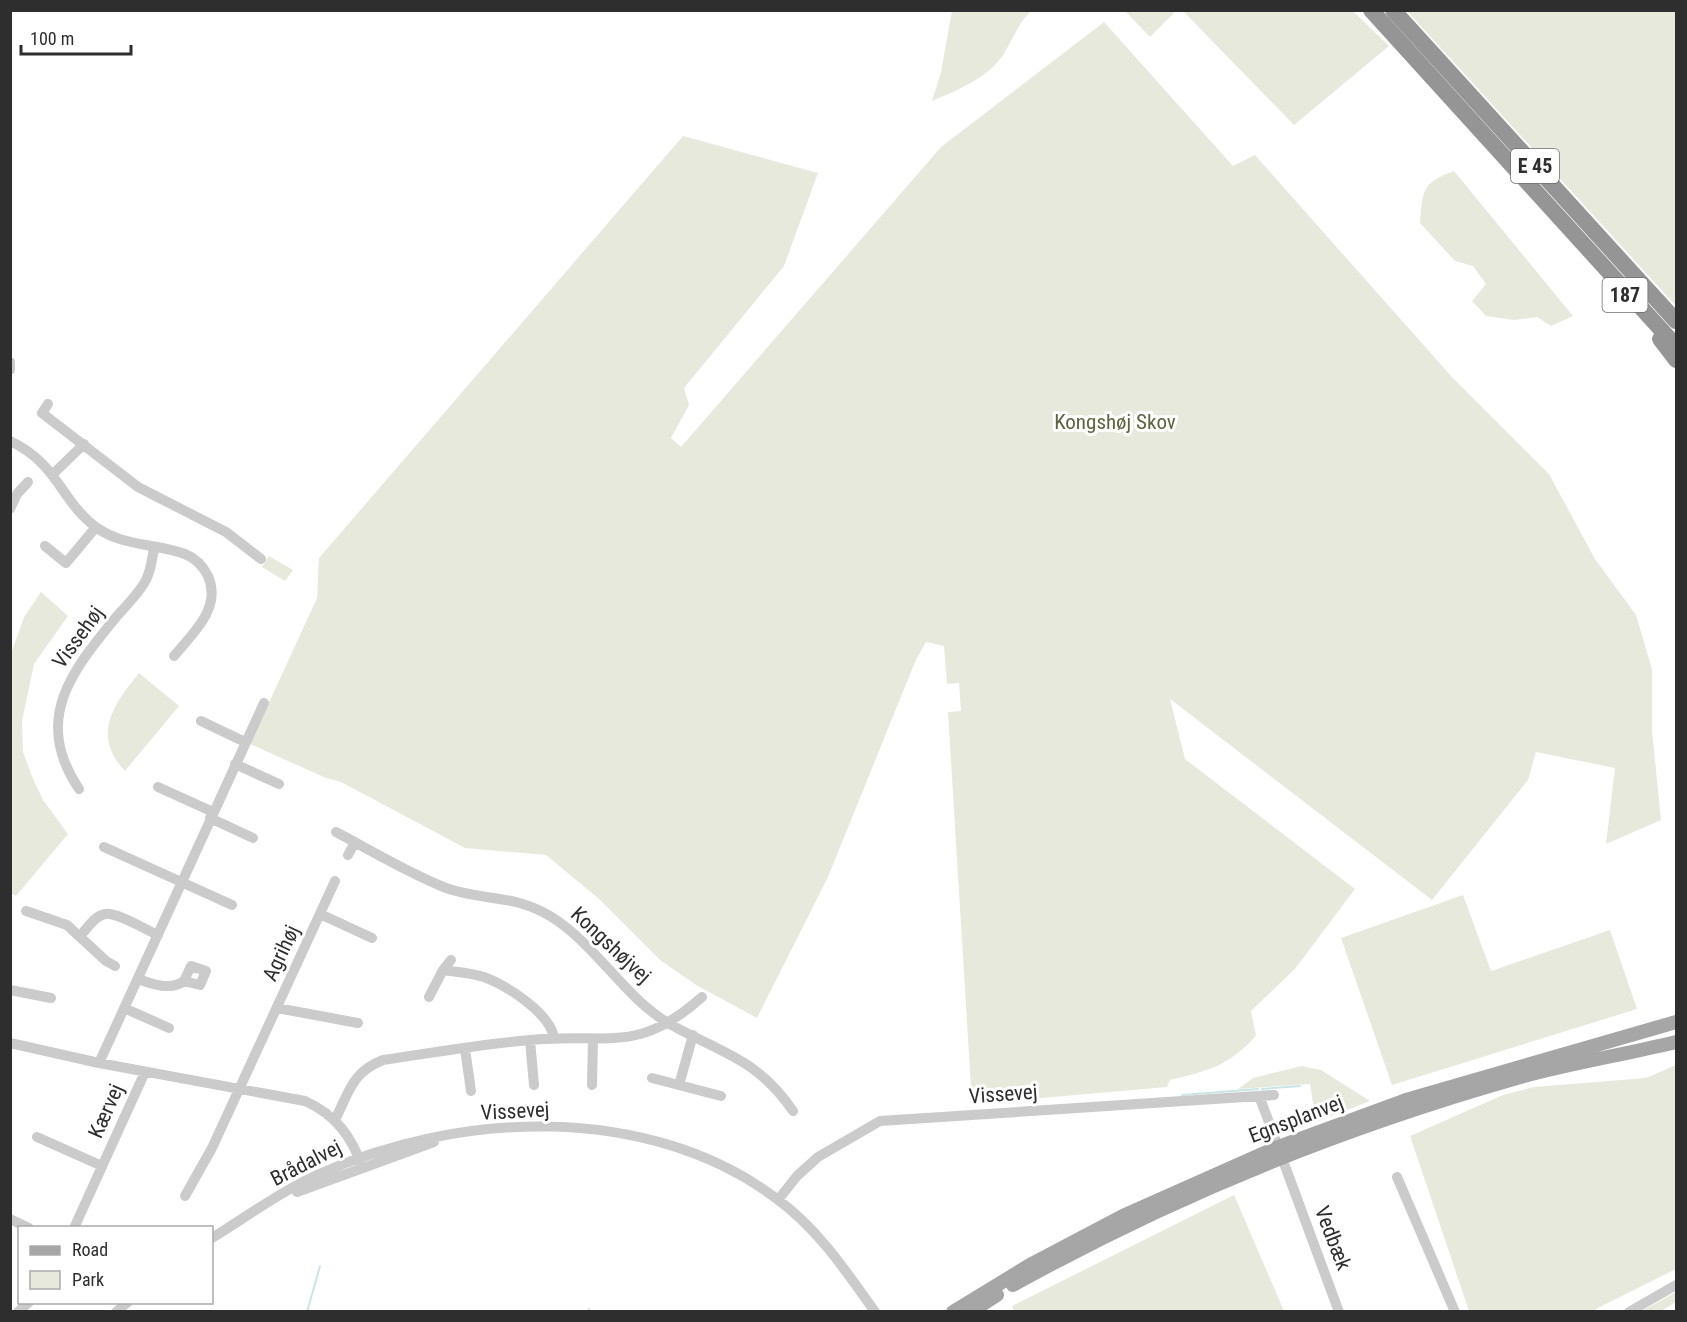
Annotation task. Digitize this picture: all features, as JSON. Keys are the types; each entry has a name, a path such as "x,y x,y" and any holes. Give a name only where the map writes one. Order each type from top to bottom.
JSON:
{"highway":[{"name":"E 45","path":"1371,10 1677,345"},
{"name":"E 45","path":"1393,10 1677,321"},
{"name":"187","path":"1572,231 1677,360"}],"main road":[{"name":"Egnsplanvej","path":"958,1310 1072,1242 1123,1216 1278,1147 1407,1100 1677,1022"},
{"path":"1616,1053 1677,1033"},
{"name":"Egnsplanvej","path":"958,1310 1177,1201 1282,1156 1408,1111 1518,1078 1616,1053 1677,1042"}],"street":[{"path":"10,362 10,370"},
{"path":"48,405 42,413 138,487 226,532 261,559"},
{"path":"10,441 36,456 53,474 80,513 96,527 119,540 177,552 195,560 206,572 212,590 206,616 174,656"},
{"path":"53,474 84,444"},
{"path":"10,509 17,494 28,482"},
{"path":"45,546 66,563 96,527"},
{"name":"Vissehøj","path":"79,789 64,762 61,747 59,717 64,695 80,662 146,580 154,549"},
{"path":"99,1063 264,703"},
{"path":"201,721 245,742"},
{"path":"235,764 279,784"},
{"path":"158,787 253,838"},
{"name":"Kongshøjvej","path":"336,832 446,888 523,902 552,917 580,938 640,1000 669,1023 760,1072 778,1089 793,1111"},
{"path":"348,855 355,842"},
{"path":"104,847 232,906"},
{"name":"Agrihøj","path":"240,1088 335,881"},
{"path":"26,911 52,918 80,936 106,961 116,966"},
{"path":"80,936 95,919 105,914 114,915 158,935"},
{"name":"Agrihøj","path":"320,914 372,938"},
{"path":"429,997 451,960"},
{"path":"443,970 482,976 504,986 547,1019 554,1029 554,1039"},
{"path":"138,979 170,986 184,981"},
{"path":"10,990 51,998"},
{"path":"335,1120 357,1076 371,1065 383,1060 530,1040 632,1037 669,1023 702,997"},
{"path":"124,1008 169,1028"},
{"name":"Agrihøj","path":"277,1008 358,1023"},
{"path":"679,1085 693,1035"},
{"path":"592,1085 593,1039"},
{"path":"530,1040 534,1085"},
{"path":"10,1043 99,1063 305,1101 335,1120 347,1134 361,1163"},
{"path":"465,1049 471,1091"},
{"name":"Kærvej","path":"74,1226 145,1072"},
{"path":"652,1078 721,1096"},
{"path":"185,1196 212,1148 240,1088"},
{"name":"Vissevej","path":"778,1200 797,1176 818,1157 880,1121 1274,1095"},
{"path":"1258,1096 1275,1138"},
{"name":"Vissevej","path":"361,1163 454,1135 552,1128 626,1134 701,1155 733,1170 778,1200 820,1239 875,1311"},
{"name":"Kærvej","path":"36,1137 102,1166"},
{"name":"Brådalvej","path":"213,1237 294,1186 361,1163"},
{"name":"Vedbæk","path":"1286,1166 1295,1176 1339,1311"},
{"path":"1397,1177 1455,1311"},
{"path":"10,1219 27,1226"},
{"path":"1629,1311 1677,1285"}],"green space":[{"path":"952,11 1031,11 1019,26 997,63 971,83 932,101 941,72"},
{"path":"1125,11 1176,11 1150,37"},
{"path":"1183,11 1353,11 1389,46 1294,125"},
{"path":"1407,11 1676,11 1676,306"},
{"name":"Kongshøj Skov","path":"1104,22 1233,166 1255,155 1451,376 1549,474 1595,559 1636,615 1652,669 1652,730 1661,820 1606,844 1615,768 1536,752 1528,780 1432,900 1170,699 1185,759 1355,889 1295,969 1251,1011 1256,1036 1227,1061 1196,1074 1170,1080 1167,1087 972,1104 948,712 961,711 959,683 947,684 944,646 926,642 915,662 828,877 757,1018 696,985 660,960 599,899 546,855 465,848 341,782 326,778 250,744 317,598 319,558 683,136 818,173 784,266 684,388 689,405 671,438 681,447 941,147"},
{"path":"1454,171 1573,316 1551,326 1537,317 1514,320 1486,316 1472,301 1486,284 1473,266 1455,261 1420,223 1423,196 1426,190 1435,180"},
{"path":"269,556 293,570 285,581 262,567"},
{"path":"41,592 68,616 34,664 22,721 23,752 43,800 68,834 16,896 10,893 11,654 24,617"},
{"path":"139,673 179,706 125,771 109,745 108,732 110,720 121,696"},
{"path":"1463,895 1491,971 1610,930 1637,1009 1392,1085 1341,938"},
{"path":"1676,1065 1676,1269 1592,1311 1469,1311 1410,1136 1503,1095 1534,1087 1646,1078"},
{"path":"1302,1066 1321,1070 1370,1101 1316,1122 1310,1084 1238,1089 1253,1078"},
{"path":"1234,1195 1284,1311 1014,1311 1012,1306"},
{"path":"1676,1292 1676,1302 1661,1311 1640,1312"}],"waterway":[{"path":"1262,1089 1300,1086"},
{"path":"1182,1095 1258,1089"},
{"path":"307,1312 320,1266"}]}
